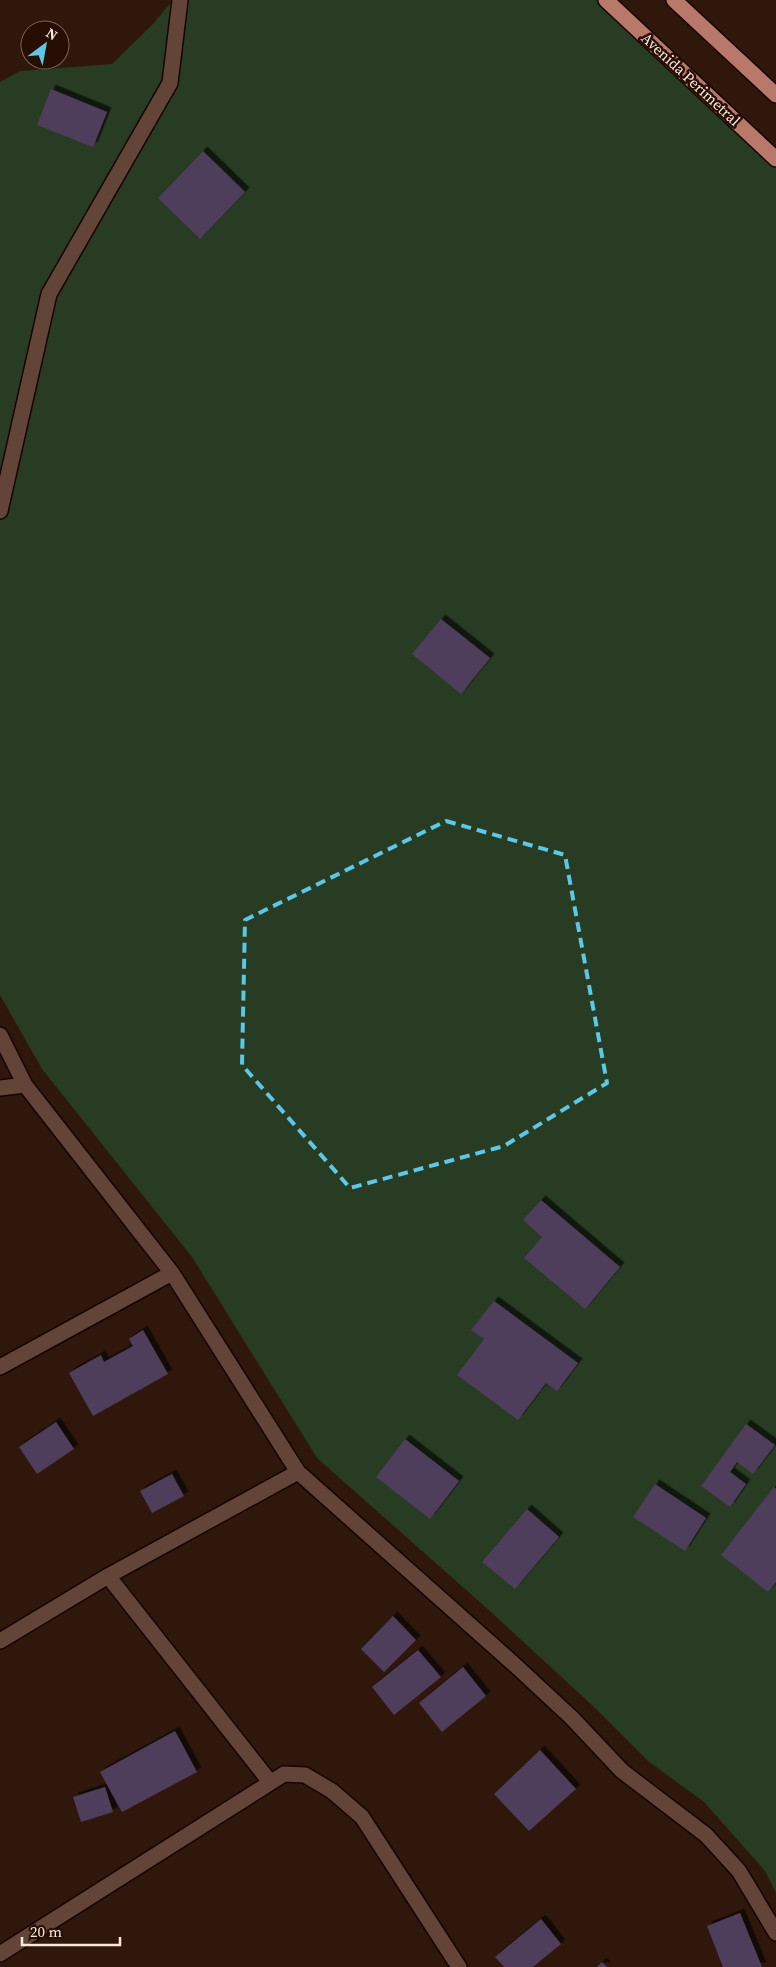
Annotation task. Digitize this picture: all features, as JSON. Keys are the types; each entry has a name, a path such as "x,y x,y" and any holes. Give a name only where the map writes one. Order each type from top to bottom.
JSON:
{"main road":[{"name":"Avenida Perimetral","path":"606,0 776,159"},
{"path":"674,0 776,95"}],"street":[{"path":"0,511 49,294 170,83 180,0"},
{"path":"0,1034 24,1085 172,1273 298,1472 516,1666 572,1718 622,1771 706,1835 739,1871 776,1933"},
{"path":"0,1088 24,1085"},
{"path":"0,1367 172,1273"},
{"path":"0,1641 108,1576 298,1472"},
{"path":"108,1576 270,1782"},
{"path":"0,1954 284,1774 305,1775 332,1791 362,1817 459,1967"}],"highlighted area":[{"path":"446,821 565,855 607,1083 504,1146 350,1188 242,1065 245,920"}],"green space":[{"path":"173,0 612,0 776,158 776,1893 765,1871 704,1802 648,1761 594,1707 491,1612 317,1458 192,1257 42,1069 0,995 0,82 20,71 70,70 70,67 112,64 153,24"}],"building":[{"path":"51,89 107,112 93,147 37,125"},
{"path":"203,151 245,192 200,239 158,198"},
{"path":"441,619 490,658 461,694 412,654"},
{"path":"541,1200 620,1267 585,1309 524,1258 542,1237 523,1220"},
{"path":"494,1301 578,1363 557,1391 546,1383 518,1420 457,1375 484,1339 471,1330"},
{"path":"143,1330 168,1374 93,1416 69,1373 101,1355 104,1362 133,1346 129,1339"},
{"path":"56,1422 74,1449 37,1474 19,1447"},
{"path":"746,1424 775,1445 753,1474 737,1462 730,1472 746,1484 730,1507 701,1486"},
{"path":"405,1439 459,1481 430,1519 376,1477"},
{"path":"172,1474 184,1496 152,1513 140,1491"},
{"path":"655,1484 706,1518 685,1551 633,1517"},
{"path":"774,1487 776,1489 776,1582 768,1592 721,1555"},
{"path":"527,1509 559,1537 515,1589 482,1562"},
{"path":"393,1616 416,1640 384,1672 361,1649"},
{"path":"418,1650 441,1677 394,1715 372,1687"},
{"path":"463,1667 486,1696 442,1732 419,1703"},
{"path":"175,1731 197,1772 122,1812 100,1772"},
{"path":"540,1750 576,1789 529,1831 494,1794"},
{"path":"105,1787 113,1812 81,1822 73,1797"},
{"path":"740,1913 762,1967 723,1967 707,1926"},
{"path":"541,1919 561,1944 533,1967 504,1967 495,1957"},
{"path":"602,1962 607,1967 597,1967"}]}
